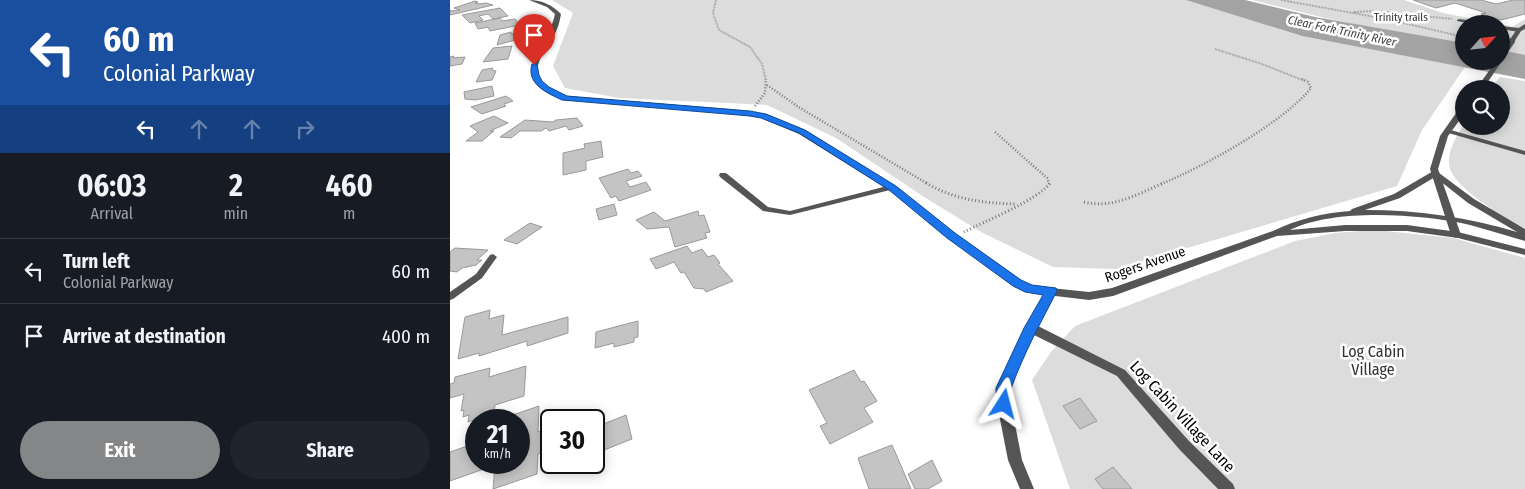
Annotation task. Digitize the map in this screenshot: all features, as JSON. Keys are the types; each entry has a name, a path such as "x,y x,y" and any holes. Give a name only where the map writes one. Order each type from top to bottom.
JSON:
{"street":[{"name":"Rogers Avenue","path":"532,0 549,6 558,14 550,39 536,58 534,65 535,75 539,83 553,93 565,98 592,101 750,113 763,116 802,132 891,187 955,238 1017,283 1030,290 1089,296 1113,292 1276,233 1286,226 1342,215 1382,214 1452,219 1525,238"},
{"path":"1510,44 1519,30 1525,26"},
{"path":"1455,120 1447,131 1434,169 1456,235"},
{"path":"1342,215 1397,196 1436,173"},
{"path":"1436,173 1472,201 1525,232"},
{"name":"Rogers Avenue","path":"1276,233 1297,234 1318,230 1391,227 1424,229 1525,252"},
{"path":"1027,489 1015,460 1004,404 1004,388 1031,328 1051,291"},
{"name":"Log Cabin Village Lane","path":"1031,328 1121,373 1153,407 1184,446 1228,489"}],"lane":[{"path":"1510,28 1519,30"},
{"path":"1447,131 1525,153"},
{"path":"723,175 766,209 790,213 891,187"},
{"path":"450,297 479,276 493,257"}],"path":[{"path":"716,0 713,10 716,27 721,33 745,42 753,49 764,73 767,85 766,93 750,113"},
{"path":"1281,0 1455,35"},
{"path":"1346,13 1375,11 1455,20"},
{"path":"1084,202 1097,205 1112,204 1173,179 1237,145 1300,102 1311,88 1308,82 1297,77 1215,49"},
{"path":"767,85 800,108 944,193 984,203 1016,204"},
{"path":"955,238 1016,204 1033,197 1044,190 1050,183 1047,178 995,132"}],"green space":[{"path":"552,0 1187,0 1302,36 1455,65 1455,70 1463,70 1422,130 1397,186 1116,269 1053,267 981,232 924,197 836,138 767,105 619,98 565,88 553,66 573,13"},
{"name":"Trinity trails","path":"1252,0 1404,0 1455,15 1455,45 1325,18"},
{"path":"1525,19 1525,59 1510,56 1510,26"},
{"path":"1500,77 1525,81 1525,228 1480,201 1469,192 1452,173 1449,164 1451,148 1458,135 1510,135 1510,80 1498,80"},
{"name":"Log Cabin Village","path":"1376,230 1453,238 1525,258 1525,489 1070,489 1032,380 1051,352 1075,326 1295,241 1335,233"}],"water":[{"name":"Clear Fork Trinity River","path":"1186,0 1245,0 1315,17 1455,41 1455,66 1302,36"},
{"path":"1510,52 1525,55 1525,79 1478,70 1510,70"}],"building":[{"path":"1413,0 1481,0 1496,4 1513,0 1525,0 1525,14 1510,18 1510,15 1484,15 1481,14 1486,13 1455,3 1436,8"},
{"path":"475,1 478,4 486,3 493,5 450,15 450,10 460,10 454,8"},
{"path":"500,8 508,16 493,19 488,14 479,16 483,20 470,23 462,15"},
{"path":"500,18 502,21 515,19 520,25 490,31 488,27 478,29 475,23"},
{"path":"511,32 511,34 519,33 519,39 497,45 500,35"},
{"path":"512,46 508,59 483,62 493,48"},
{"path":"454,56 453,58 465,57 462,64 450,66 450,57"},
{"path":"493,68 492,70 496,71 492,80 476,82 482,70"},
{"path":"492,86 494,96 475,100 465,99 464,92"},
{"path":"506,96 513,101 504,104 506,106 482,114 471,107"},
{"path":"494,116 508,123 490,131 494,131 482,141 466,141 478,132 470,126"},
{"path":"577,118 583,126 569,130 566,126 549,131 546,128 541,131 520,131 511,138 500,137 525,120 553,122"},
{"path":"601,141 603,157 586,161 586,170 563,175 563,153 585,148 584,144"},
{"path":"628,169 631,173 638,171 642,176 626,181 630,187 646,182 651,190 619,201 616,196 611,198 599,178"},
{"path":"614,204 617,215 599,220 596,209"},
{"path":"698,211 699,216 704,215 710,232 705,233 707,238 675,247 669,227 647,229 636,220 654,212 665,221"},
{"path":"530,223 542,227 517,244 504,240"},
{"path":"687,246 692,253 702,249 708,257 714,255 720,263 718,264 733,281 706,292 704,289 694,288 684,272 681,273 674,262 656,269 650,259"},
{"path":"455,248 488,250 477,260 482,260 476,265 462,268 457,272 450,271 450,252"},
{"path":"490,310 489,319 504,315 502,335 568,317 568,333 527,346 527,341 479,356 479,353 458,359 465,317"},
{"path":"638,321 638,337 634,338 634,342 614,347 614,343 595,348 596,332"},
{"path":"526,366 524,396 495,405 494,409 465,409 465,416 463,417 464,410 461,411 464,394 450,398 450,384 454,383 455,377 490,368 489,377"},
{"path":"854,370 861,382 864,381 877,401 864,408 873,422 830,444 820,426 827,423 809,390"},
{"path":"1080,398 1097,421 1080,429 1063,406"},
{"path":"539,406 538,432 540,431 540,453 538,454 537,474 493,489 494,474 530,474 530,409"},
{"path":"626,415 632,439 605,450 605,423"},
{"path":"892,445 911,489 869,489 858,458"},
{"path":"465,447 465,474 470,474 450,481 450,452"},
{"path":"932,460 942,481 928,489 915,489 908,474"},
{"path":"1113,467 1132,489 1103,489 1095,479"}],"route":[{"path":"534,65 535,75 539,83 546,89 565,98 750,113 780,122 802,132 892,188 951,235 1017,283 1030,290 1051,291 1031,328 1004,388 1004,404"}]}
